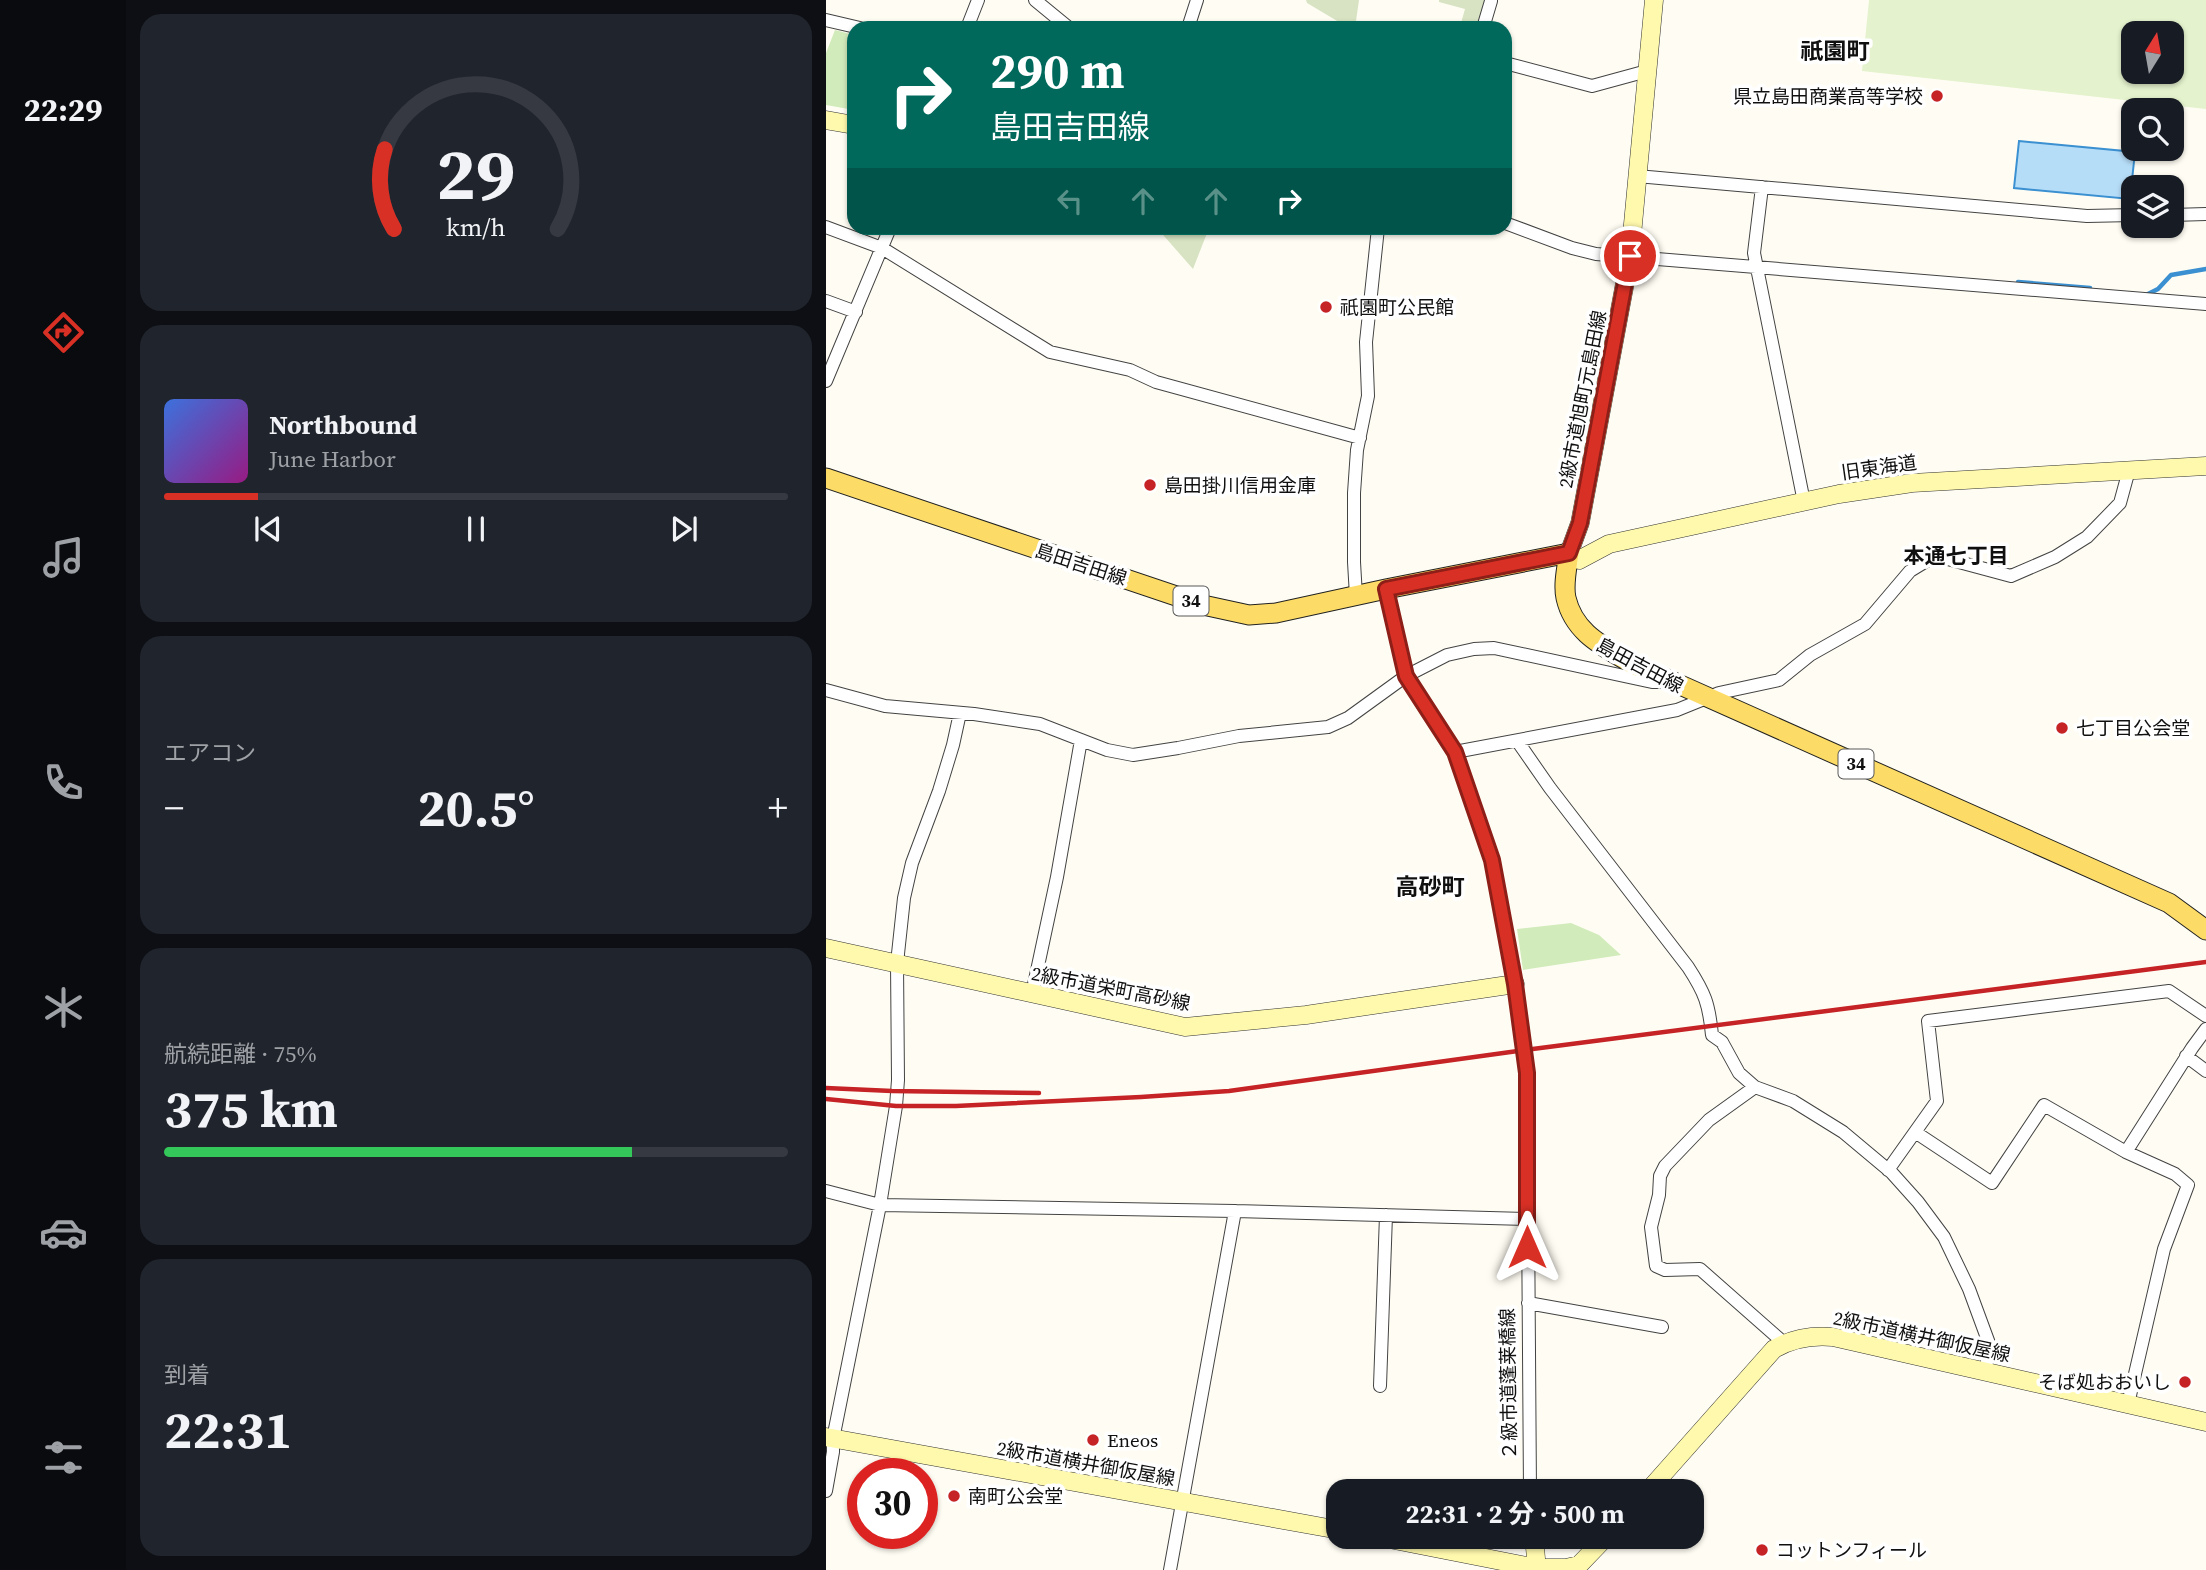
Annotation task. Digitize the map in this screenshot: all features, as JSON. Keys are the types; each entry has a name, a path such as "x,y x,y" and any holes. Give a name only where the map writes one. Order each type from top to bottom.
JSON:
{"main road":[{"name":"島田吉田線","path":"826,478 1223,610 1249,615 1276,613 1569,553 1565,596 1574,619 1588,638 1671,682 2169,903 2206,926"}],"street":[{"path":"970,21 978,0"},
{"path":"1037,0 1061,21"},
{"path":"1190,21 1197,0"},
{"name":"2級市道旭町元島田線","path":"1569,553 1582,510 1630,256 1654,0"},
{"path":"1485,21 1491,1"},
{"path":"826,20 847,25"},
{"path":"1512,65 1592,86 1647,71"},
{"path":"826,120 847,124"},
{"path":"1637,176 2087,216 2121,215"},
{"path":"1762,187 1754,253 1804,502"},
{"path":"2184,215 2206,214"},
{"path":"1512,225 1596,254 2206,304"},
{"path":"826,227 847,235"},
{"path":"847,235 882,248 1050,352 1130,370 1156,382 1360,438"},
{"path":"826,381 887,235"},
{"path":"1356,596 1354,494 1368,396 1366,342 1377,235"},
{"path":"826,301 856,312"},
{"name":"旧東海道","path":"1569,553 1579,560 1609,544 1839,494 1912,482 2206,466"},
{"path":"1455,752 1676,710 1705,697 1779,680 1810,655 1865,624 1910,571 1928,560 1944,558 2011,576 2055,557 2087,537 2120,503 2129,470"},
{"name":"２級市道蓬莱橋線","path":"1386,589 1406,676 1455,752 1492,860 1515,984 1527,1073 1530,1479"},
{"path":"826,690 885,706 1040,724 1107,750 1133,755 1239,736 1328,727 1348,718 1406,676 1447,655 1474,649 1494,648 1652,682 1671,682"},
{"path":"826,1491 833,1452 829,1438 880,1205 898,1080 897,963 900,922 912,863 939,791 960,713"},
{"path":"1032,994 1057,877 1081,740"},
{"path":"1518,741 1550,788 1688,967 1708,1003 1712,1035 1722,1042 1739,1073 1755,1087 1793,1101 1843,1132 1888,1170 1918,1202 1944,1237 1969,1289 1990,1346 1985,1372"},
{"name":"2級市道栄町高砂線","path":"826,948 1185,1027 1306,1015 1515,984"},
{"path":"1888,1170 1937,1101 1928,1021 2169,991 2206,1016"},
{"path":"2126,1152 2206,1029"},
{"path":"2186,1056 2206,1071"},
{"path":"1755,1087 1709,1121 1665,1167 1660,1176 1659,1195 1651,1227 1656,1266 1665,1270 1700,1269 1784,1343"},
{"path":"1915,1132 1992,1183 2044,1105 2126,1152 2175,1174 2188,1185 2164,1249 2128,1404"},
{"path":"826,1191 880,1205 1527,1219"},
{"path":"1170,1570 1235,1211"},
{"path":"1380,1387 1387,1215"},
{"path":"1528,1303 1662,1327"},
{"name":"2級市道横井御仮屋線","path":"1659,1479 1774,1349 1784,1343 1816,1335 2206,1422"},
{"name":"2級市道横井御仮屋線","path":"829,1438 1326,1528"},
{"path":"1438,1549 1537,1569 1579,1565 1594,1549"},
{"path":"1535,1549 1537,1569"}],"green space":[{"path":"1306,0 1359,0 1356,21 1337,21"},
{"path":"1492,0 1484,21 1462,21 1465,9 1439,2"},
{"path":"1869,0 2206,0 2206,109 2184,107 2184,98 2121,100 1862,71"},
{"path":"835,30 847,33 847,109 826,105 826,53"},
{"path":"1163,235 1206,235 1193,269"},
{"path":"1571,923 1599,935 1621,955 1523,970 1517,929"}],"water":[{"path":"2019,141 2121,151 2121,161 2134,161 2133,175 2121,175 2121,198 2014,188"}],"waterway":[{"path":"2148,294 2158,289 2171,275 2206,269"},
{"path":"2018,282 2090,288"}],"railway":[{"path":"826,1099 896,1106 956,1106 1229,1091 2206,962"},
{"path":"826,1088 1039,1093"}],"place":[{"name":"県立島田商業高等学校","path":"1937,96"},
{"name":"祇園町公民館","path":"1326,307"},
{"name":"島田掛川信用金庫","path":"1150,485"},
{"name":"七丁目公会堂","path":"2062,728"},
{"name":"そば処おおいし","path":"2185,1382"},
{"name":"Eneos","path":"1093,1440"},
{"name":"南町公会堂","path":"954,1496"},
{"name":"コットンフィール","path":"1762,1550"}],"district":[{"name":"祇園町","path":"1835,51"},
{"name":"本通七丁目","path":"1956,556"},
{"name":"高砂町","path":"1430,887"}],"route":[{"path":"1527,1247 1527,1073 1515,984 1492,860 1455,752 1406,676 1386,589 1569,553 1580,523 1630,256"}]}
